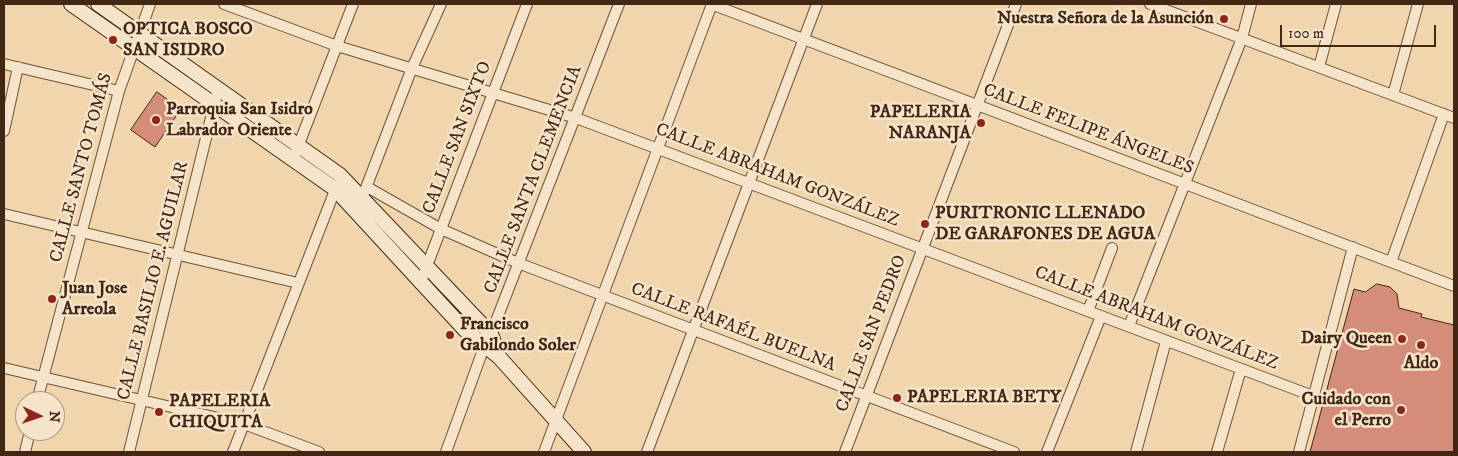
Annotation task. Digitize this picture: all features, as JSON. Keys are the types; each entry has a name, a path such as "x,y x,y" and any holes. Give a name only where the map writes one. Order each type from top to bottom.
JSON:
{"street":[{"path":"71,4 335,189 349,202 420,284 484,347 499,357 584,452"},
{"path":"98,4 365,192 427,268 491,334 499,357"},
{"name":"CALLE SANTO TOMÁS","path":"39,391 119,91 138,32 150,4"},
{"name":"CALLE ABRAHAM GONZÁLEZ","path":"224,4 337,46 576,118 1314,396"},
{"path":"292,159 300,145 353,4"},
{"path":"349,202 365,192 412,68 440,4"},
{"name":"CALLE SAN SIXTO","path":"420,284 527,4"},
{"name":"CALLE SANTA CLEMENCIA","path":"446,452 484,347 491,334 619,4"},
{"path":"544,452 554,419 711,4"},
{"name":"CALLE FELIPE ÁNGELES","path":"711,4 1454,286"},
{"path":"648,452 817,4"},
{"name":"CALLE SAN PEDRO","path":"845,452 1016,4"},
{"path":"1150,4 1454,118"},
{"path":"1129,326 1183,183 1242,38 1251,4"},
{"path":"1319,68 1336,4"},
{"path":"1393,95 1418,4"},
{"path":"4,64 119,91"},
{"path":"4,131 18,67"},
{"name":"CALLE BASILIO E. AGUILAR","path":"129,452 218,89"},
{"path":"1390,262 1444,114"},
{"path":"233,452 340,175"},
{"name":"CALLE RAFAÉL BUELNA","path":"365,192 441,229 518,263 1014,452"},
{"path":"4,214 298,284"},
{"path":"1088,311 1112,248"},
{"path":"1298,452 1353,248"},
{"path":"1047,452 1101,316"},
{"path":"1136,452 1166,341"},
{"path":"4,368 244,424 319,452"},
{"path":"1217,452 1241,369"}],"building":[{"name":"Parroquia San Isidro Labrador Oriente","path":"157,92 181,109 155,147 131,130"},
{"path":"1377,284 1390,287 1397,294 1399,308 1422,314 1421,317 1454,325 1454,452 1310,452 1354,289 1365,292"}],"place":[{"name":"Nuestra Señora de la Asunción","path":"1224,19"},
{"name":"OPTICA BOSCO SAN ISIDRO","path":"113,40"},
{"name":"Parroquia San Isidro Labrador Oriente","path":"156,120"},
{"name":"PAPELERIA NARANJA","path":"981,123"},
{"name":"PURITRONIC LLENADO DE GARAFONES DE AGUA","path":"925,224"},
{"name":"Juan Jose Arreola","path":"52,299"},
{"name":"Francisco Gabilondo Soler","path":"450,335"},
{"name":"Dairy Queen","path":"1402,339"},
{"name":"Aldo","path":"1421,345"},
{"name":"PAPELERIA BETY","path":"897,398"},
{"name":"Cuidado con el Perro","path":"1401,410"},
{"name":"PAPELERIA CHIQUITA","path":"159,412"}]}
